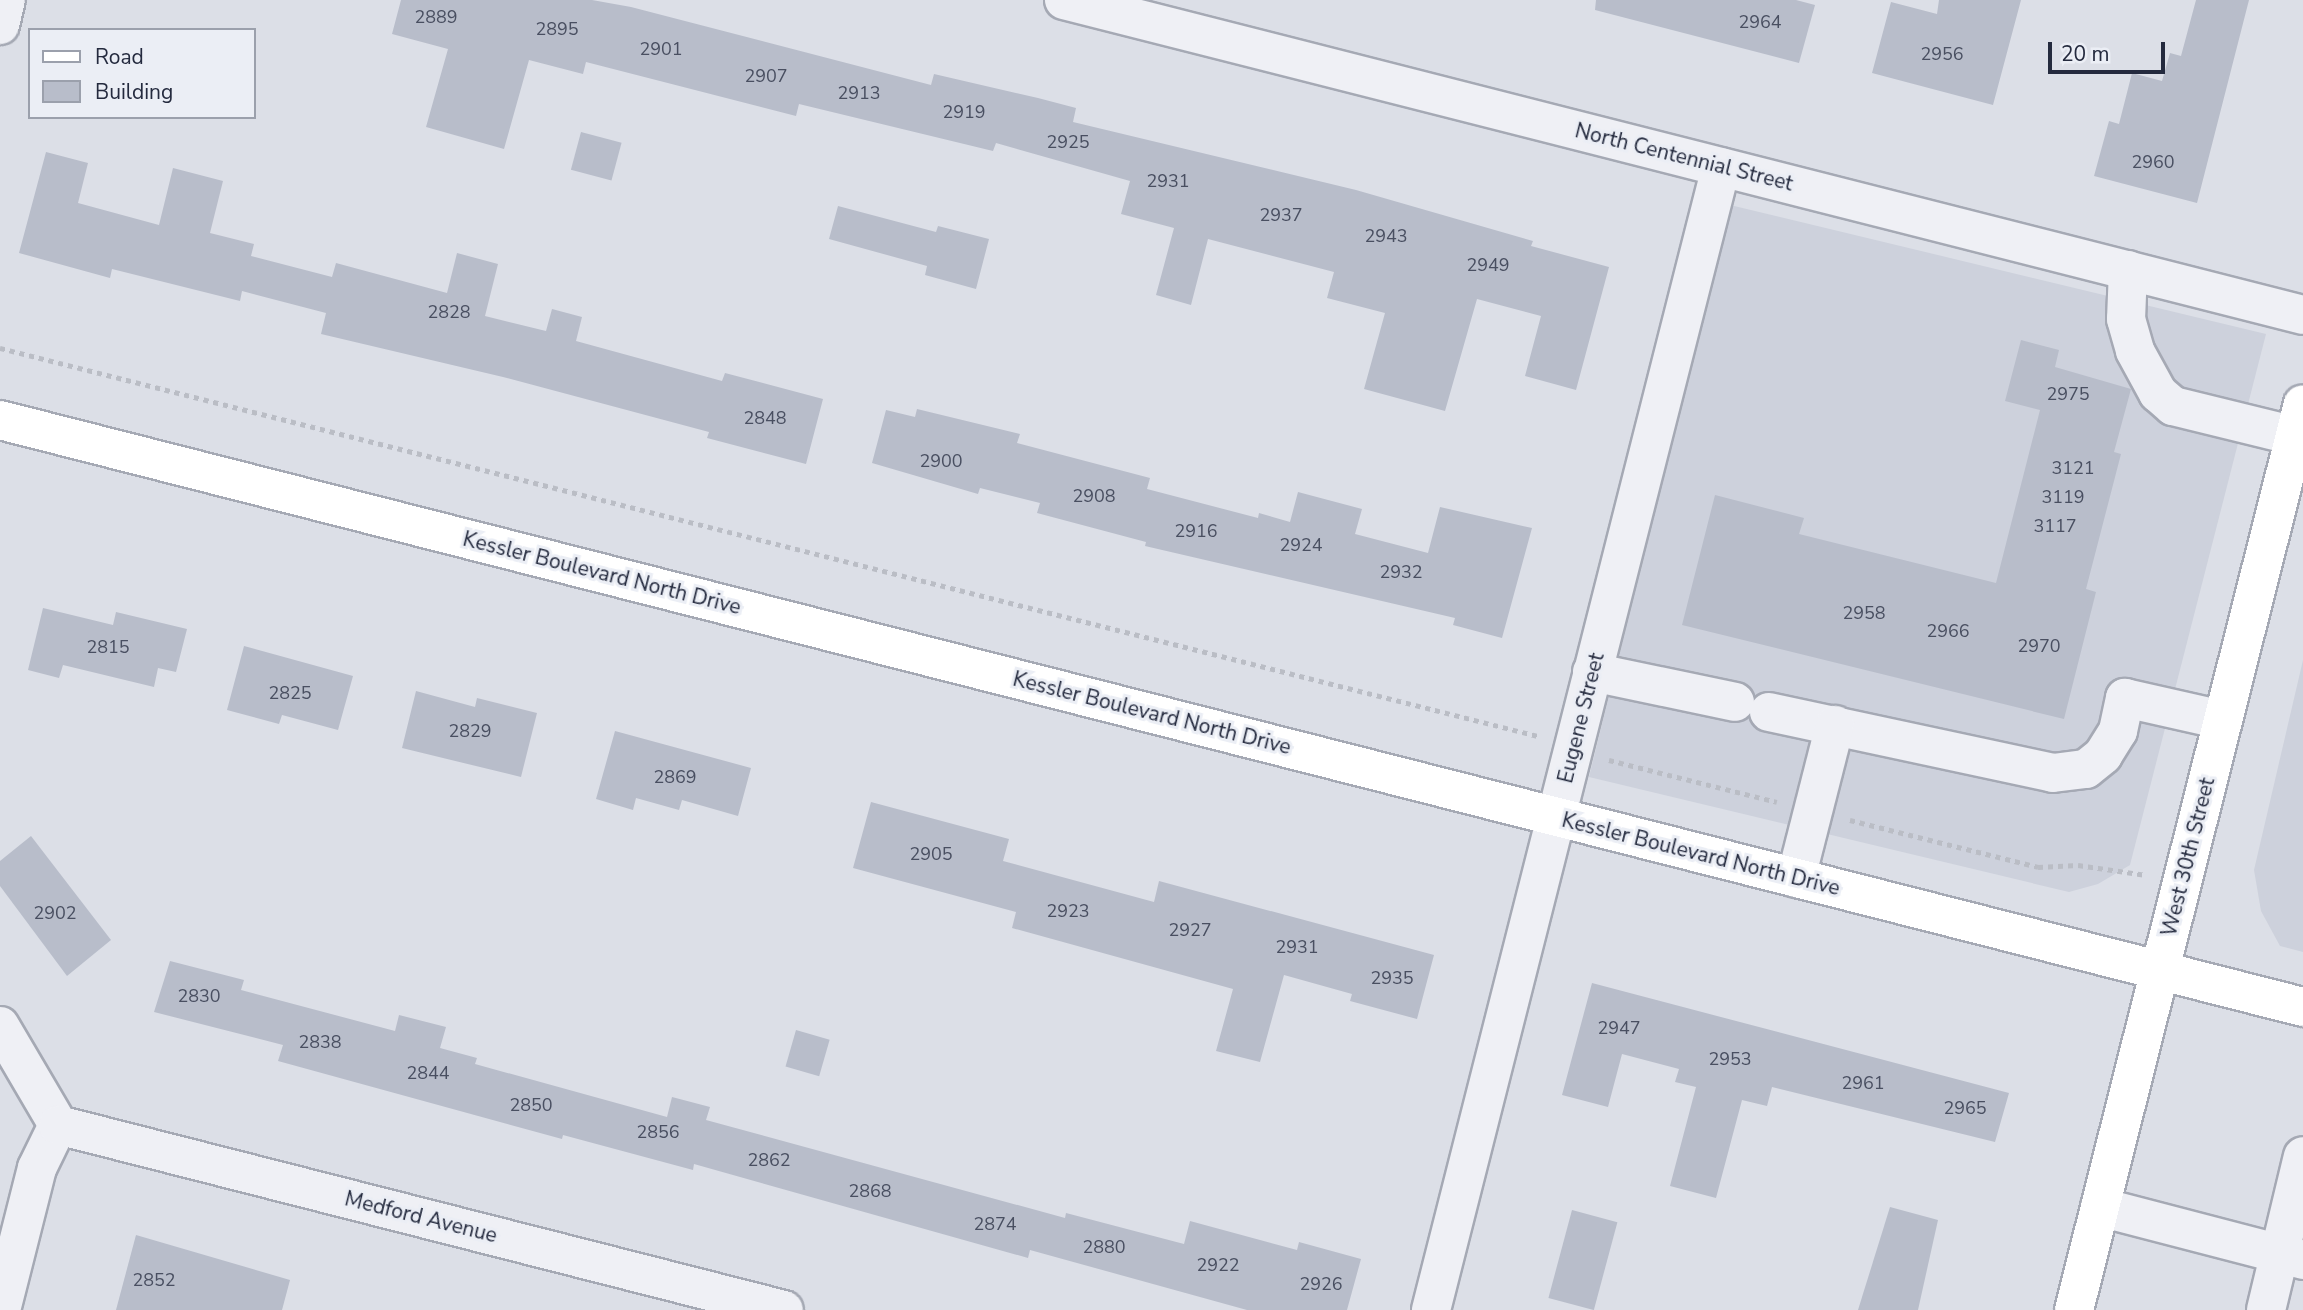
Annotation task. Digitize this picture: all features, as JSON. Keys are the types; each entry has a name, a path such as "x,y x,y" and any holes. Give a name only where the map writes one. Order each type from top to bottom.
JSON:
{"main road":[{"name":"Kessler Boulevard North Drive","path":"0,420 2303,1007"},
{"name":"West 30th Street","path":"2074,1310 2299,420"}],"street":[{"path":"0,25 6,0"},
{"name":"North Centennial Street","path":"1065,0 2303,315"},
{"name":"Eugene Street","path":"1431,1310 1721,167"},
{"path":"2128,270 2126,319 2135,351 2158,393 2173,406 2299,420"},
{"path":"1592,672 2053,774 2085,769 2103,755 2118,731 2125,698 2223,720"},
{"path":"1796,878 1835,725"},
{"path":"0,1026 32,1074 58,1125 37,1168 1,1310"},
{"name":"Medford Avenue","path":"58,1125 718,1302 784,1310"},
{"path":"2266,1310 2290,1257 2303,1156"},
{"path":"2100,1207 2290,1257"}],"path":[{"path":"0,348 1529,732 1573,750 2038,867 2078,865 2126,870 2181,884"}],"shaded area":[{"path":"1730,205 2266,334 2130,865 2098,884 2069,892 1589,777"},
{"path":"2303,660 2303,952 2280,946 2261,911 2254,870"}],"building":[{"path":"401,0 592,0 631,7 931,85 934,74 1038,98 1076,108 1073,122 1356,190 1533,241 1531,246 1609,267 1576,390 1525,376 1541,316 1477,299 1445,411 1364,389 1385,313 1327,298 1334,272 1208,239 1191,305 1156,295 1174,228 1121,214 1130,181 996,143 993,151 799,104 796,116 586,62 583,74 529,60 504,149 426,127 448,49 392,34"},
{"path":"1596,0 1796,0 1815,5 1799,63 1595,10"},
{"path":"1939,0 2021,0 1993,105 1872,73 1891,2 1937,14"},
{"path":"2196,0 2249,0 2197,203 2094,176 2109,121 2119,124 2132,73 2162,81 2170,53 2181,56"},
{"path":"581,132 622,143 611,181 571,170"},
{"path":"46,152 88,163 78,203 159,225 173,168 223,181 210,233 254,244 251,256 332,277 336,263 447,293 457,253 498,264 485,316 546,331 552,309 582,317 576,341 722,381 725,373 823,399 806,464 707,438 709,432 503,377 321,334 326,313 242,291 240,301 112,269 110,278 19,253"},
{"path":"838,206 936,232 938,226 989,239 976,289 925,275 927,266 829,239"},
{"path":"2021,340 2059,350 2055,367 2131,389 2114,452 2121,454 2086,589 2096,592 2064,719 1682,625 1715,495 1804,518 1799,534 1996,583 2040,410 2005,401"},
{"path":"917,409 1020,434 1017,443 1150,478 1147,489 1258,518 1259,513 1290,522 1298,492 1362,509 1355,534 1428,553 1440,507 1532,528 1502,638 1453,625 1455,618 1145,546 1146,542 1037,513 1040,503 980,488 978,494 872,463 886,410 915,417"},
{"path":"43,608 113,625 116,612 187,629 176,672 158,668 154,687 63,665 59,678 28,670"},
{"path":"244,646 353,676 338,730 282,715 279,724 227,710"},
{"path":"416,691 475,707 477,698 537,713 521,777 402,748"},
{"path":"615,731 751,768 738,816 682,800 679,810 636,798 633,810 596,799"},
{"path":"871,802 1009,839 1003,861 1154,902 1159,881 1434,955 1417,1019 1350,1001 1352,994 1284,975 1260,1062 1216,1051 1233,989 1012,928 1016,912 853,868"},
{"path":"31,836 111,940 67,976 0,886 0,861"},
{"path":"170,961 244,980 241,990 395,1031 399,1015 446,1027 440,1048 477,1058 475,1064 667,1117 672,1097 710,1107 706,1120 1065,1218 1066,1213 1184,1244 1190,1221 1297,1250 1299,1242 1361,1259 1347,1310 1247,1310 1030,1250 1028,1258 694,1164 693,1170 563,1135 562,1139 278,1061 283,1045 154,1012"},
{"path":"1592,983 2009,1093 1995,1142 1772,1087 1767,1106 1742,1100 1716,1198 1670,1186 1696,1087 1675,1082 1679,1069 1622,1054 1608,1107 1562,1095"},
{"path":"796,1030 830,1040 819,1076 786,1067"},
{"path":"1890,1207 1938,1220 1918,1310 1858,1310"},
{"path":"1572,1210 1617,1222 1594,1310 1548,1298"},
{"path":"136,1235 290,1280 282,1310 116,1310"}]}
